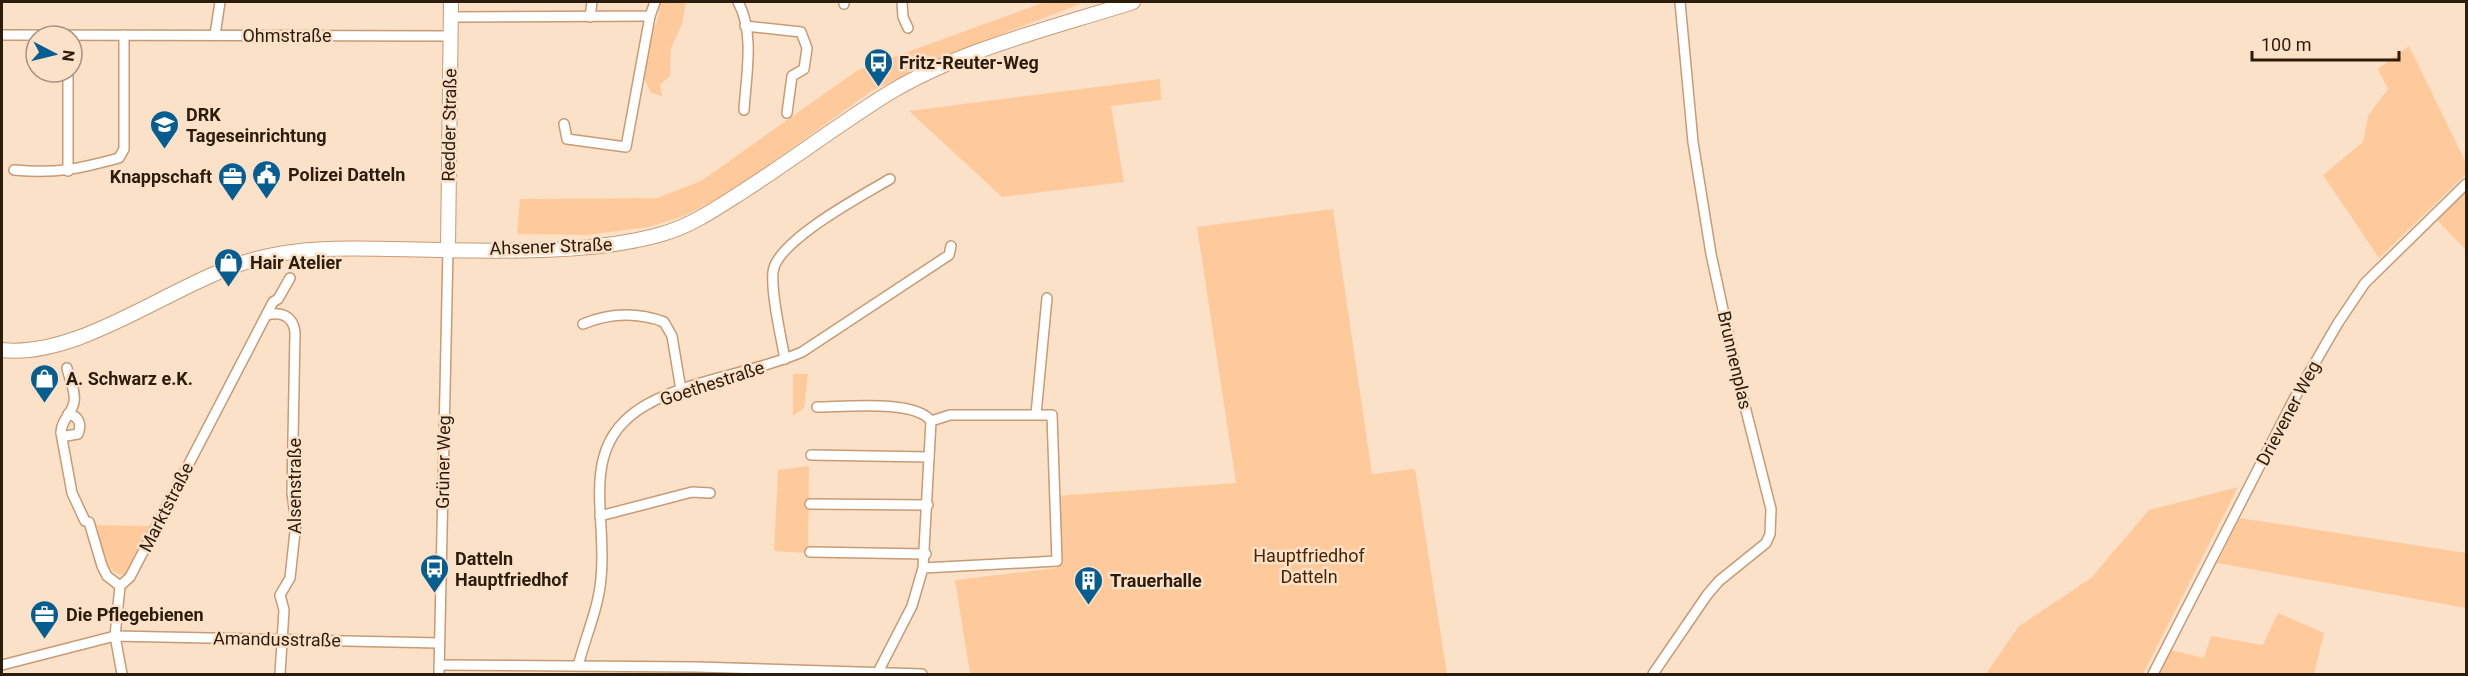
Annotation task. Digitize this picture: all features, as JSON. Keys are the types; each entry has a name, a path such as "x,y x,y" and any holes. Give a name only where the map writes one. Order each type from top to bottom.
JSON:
{"main road":[{"name":"Redder Straße","path":"448,249 451,2"},
{"name":"Ahsener Straße","path":"2,350 29,351 72,341 213,273 268,255 324,248 578,248 621,243 663,234 720,206 912,80 991,47 1133,2"}],"street":[{"path":"215,35 220,2"},
{"path":"590,17 592,2"},
{"path":"564,124 567,139 626,147 654,2"},
{"path":"738,2 743,10 748,44 744,110"},
{"path":"902,2 903,17 908,28"},
{"name":"Brunnenplas","path":"1653,675 1719,581 1766,543 1772,522 1771,509 1738,379 1712,254 1693,142 1680,2"},
{"path":"450,17 650,16"},
{"path":"745,26 801,32 807,48 804,69 792,76 787,113"},
{"name":"Ohmstraße","path":"2,35 24,35"},
{"name":"Ohmstraße","path":"84,35 450,36"},
{"path":"14,170 47,173 68,171 118,158 124,149 124,35"},
{"path":"68,84 68,171"},
{"path":"785,360 773,272 778,258 794,241 890,179"},
{"name":"Drievener Weg","path":"2153,675 2294,399 2338,323 2365,284 2466,183"},
{"name":"Goethestraße","path":"578,666 601,580 598,489 602,463 611,438 620,426 646,405 681,390 785,360 802,352 949,255 951,246"},
{"name":"Grüner Weg","path":"439,670 448,249"},
{"name":"Marktstraße","path":"120,586 130,577 267,315 290,279"},
{"path":"1036,414 1047,298"},
{"name":"Alsenstraße","path":"267,315 273,313 288,317 292,321 295,332 292,493 296,523 290,578 280,595 284,610 280,675"},
{"path":"583,324 603,316 646,315 664,322 672,336 681,390"},
{"path":"67,368 75,391 74,404 61,424 61,433 72,493 85,521 89,522 107,576 120,586 115,636 122,675"},
{"path":"817,406 908,408 926,414 931,421 926,554 912,606 877,674"},
{"path":"61,433 66,436 78,434 81,428 75,415 69,414"},
{"path":"923,568 1057,561 1052,415 950,416 931,421"},
{"path":"811,455 929,457"},
{"path":"600,516 692,492 710,494"},
{"path":"810,504 928,505"},
{"path":"810,552 926,554"},
{"path":"2,665 115,636"},
{"name":"Amandusstraße","path":"115,636 440,643"},
{"path":"439,670 578,666 695,671 922,675"}],"green space":[{"path":"660,2 686,2 682,24 671,48 670,76 660,85 662,96 651,93 642,74 648,38 657,22"},
{"path":"1045,2 1079,2 1080,4 992,38 873,90 729,193 684,216 649,227 587,235 517,234 520,199 657,198 701,181 858,70"},
{"path":"2409,46 2466,163 2466,174 2379,258 2323,175 2363,142 2368,116 2388,89 2378,69"},
{"path":"1160,79 1161,100 1111,106 1124,182 1002,197 909,111"},
{"path":"2466,190 2466,250 2436,219"},
{"name":"Hauptfriedhof Datteln","path":"1333,209 1372,474 1415,469 1447,674 970,674 955,580 1057,568 1055,496 1236,483 1197,227"},
{"path":"793,374 808,374 804,408 793,416"},
{"path":"809,466 808,553 774,551 778,470"},
{"path":"2238,487 2143,674 1986,674 2018,627 2091,578 2149,510"},
{"path":"2240,518 2466,553 2466,608 2217,563"},
{"path":"94,525 149,526 125,575 118,574 107,564"},
{"path":"2278,613 2324,633 2314,674 2160,674 2171,650 2204,658 2211,636 2263,645"}],"place":[{"name":"Fritz-Reuter-Weg","path":"878,88"},
{"name":"DRK Tageseinrichtung","path":"165,150"},
{"name":"Polizei Datteln","path":"267,200"},
{"name":"Knappschaft","path":"233,202"},
{"name":"Hair Atelier","path":"229,288"},
{"name":"A. Schwarz e.K.","path":"45,404"},
{"name":"Datteln Hauptfriedhof","path":"434,594"},
{"name":"Trauerhalle","path":"1089,606"},
{"name":"Die Pflegebienen","path":"45,640"}]}
